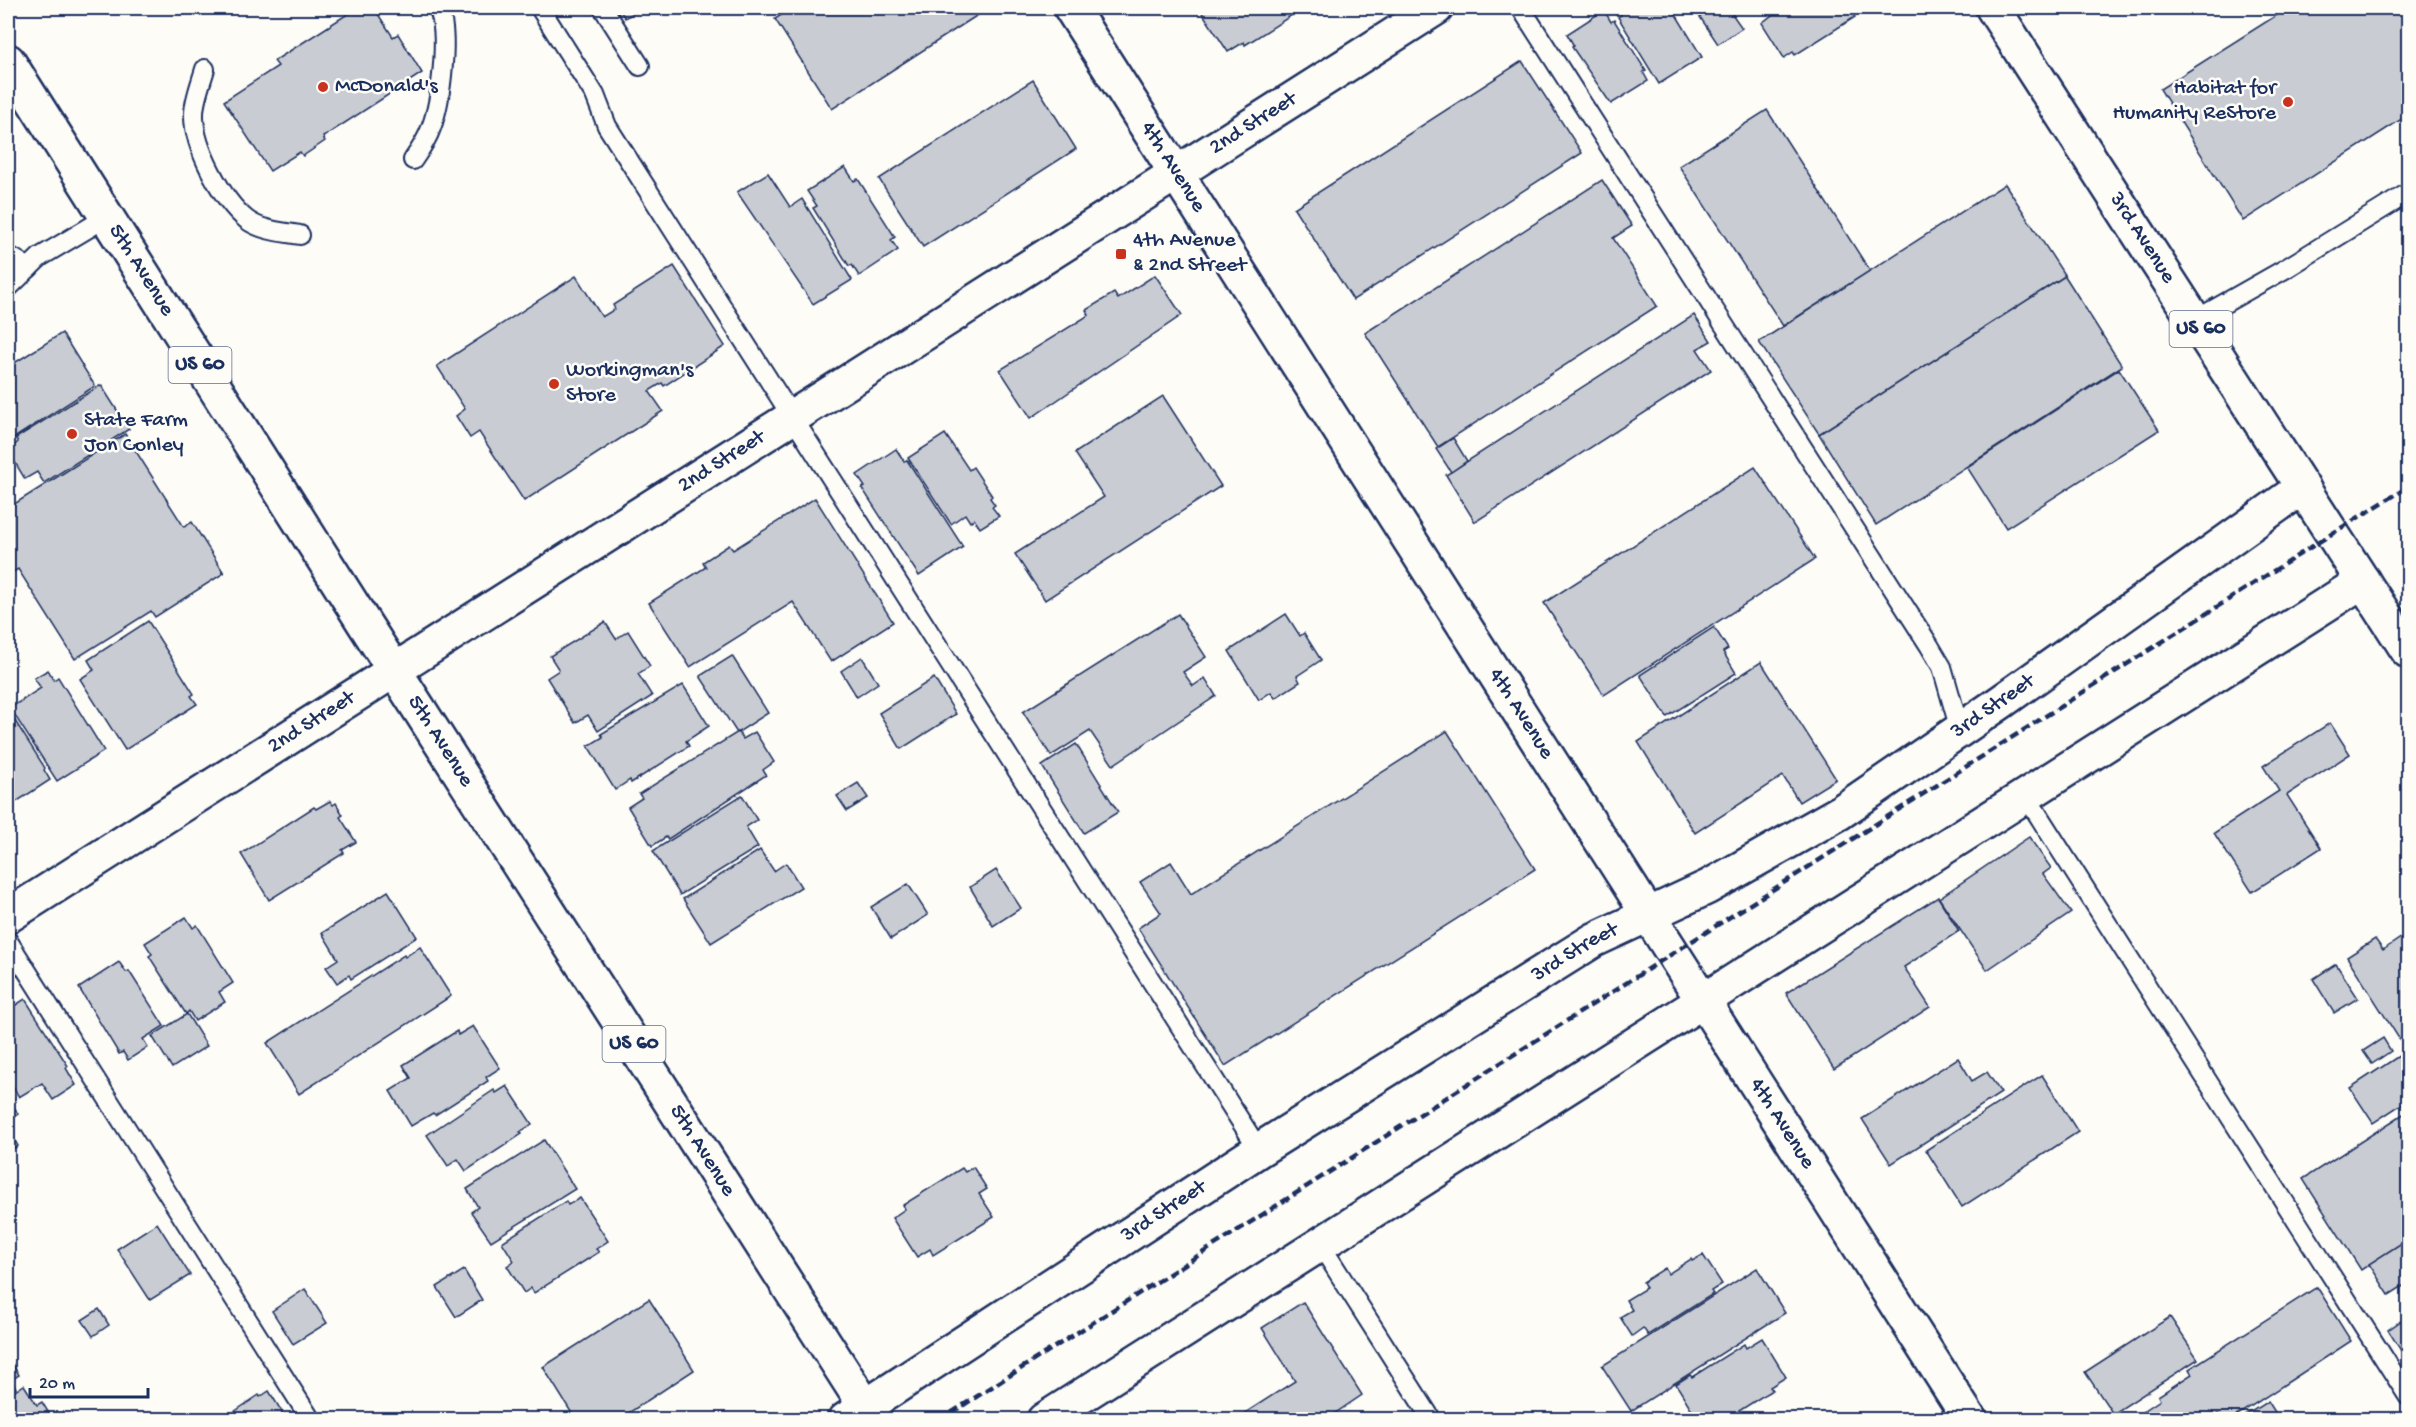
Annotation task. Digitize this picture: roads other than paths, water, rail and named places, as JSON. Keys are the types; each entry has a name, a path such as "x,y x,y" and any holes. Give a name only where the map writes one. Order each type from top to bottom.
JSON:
{"street":[{"name":"4th Avenue","path":"1071,8 1970,1419"},
{"name":"2nd Street","path":"8,916 1436,8"},
{"name":"3rd Avenue","path":"1993,8 2409,651"},
{"name":"5th Avenue","path":"8,61 394,669 862,1415"},
{"name":"3rd Street","path":"862,1415 1259,1150 1594,940 1708,887 1839,813 2303,487"},
{"path":"1044,1419 2364,580"}],"lane":[{"path":"413,160 425,144 438,101 445,32 438,8"},
{"path":"540,8 595,94 607,126 1259,1150"},
{"path":"603,8 640,66"},
{"path":"1521,8 1929,645 1946,676 1960,730"},
{"path":"205,69 194,112 196,137 205,161 232,204 248,221 266,229 300,235"},
{"path":"2195,320 2285,269 2409,193"},
{"path":"8,288 40,257 107,218"},
{"path":"8,255 29,268"},
{"path":"2026,796 2409,1396"},
{"path":"8,941 311,1419"},
{"path":"1320,1244 1432,1419"}],"railway":[{"path":"940,1420 2408,487"}],"place":[{"name":"McDonald's","path":"323,87"},
{"name":"Habitat for Humanity ReStore","path":"2288,102"},
{"name":"4th Avenue & 2nd Street","path":"1121,254"},
{"name":"Workingman's Store","path":"554,384"},
{"name":"State Farm Jon Conley","path":"72,434"}]}
